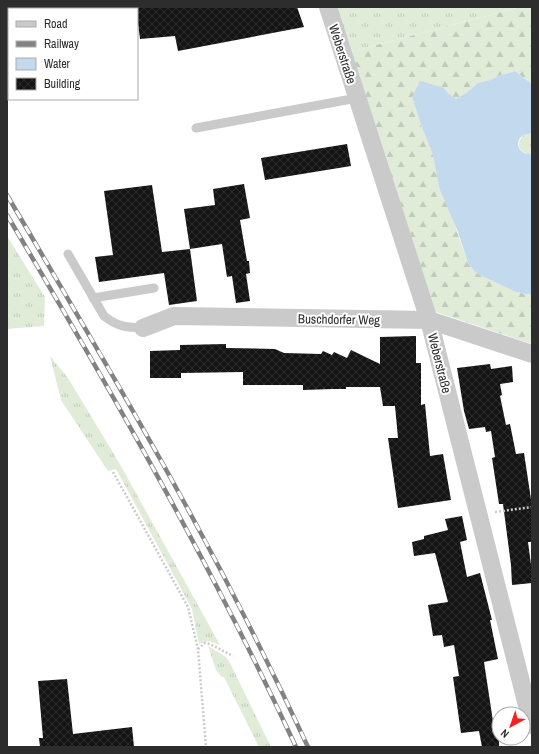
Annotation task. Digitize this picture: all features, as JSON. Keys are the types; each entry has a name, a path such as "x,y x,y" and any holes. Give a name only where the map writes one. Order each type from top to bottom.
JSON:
{"street":[{"name":"Weberstraße","path":"328,7 429,320 532,725"},
{"name":"Buschdorfer Weg","path":"143,328 174,316 429,320 532,354"}],"lane":[{"path":"196,128 357,98"},
{"path":"68,254 104,316 112,323 124,327 143,328"},
{"path":"93,298 154,288"}],"path":[{"path":"113,472 188,608 198,650 206,747"},
{"path":"478,514 532,507"},
{"path":"198,650 205,643 233,656"}],"green space":[{"path":"336,7 520,7 350,52"},
{"path":"520,7 532,7 532,84 515,71 478,83 456,99 444,88 412,97 433,155 468,263 475,272 484,277 516,292 532,295 532,344 436,312 350,52"},
{"path":"525,134 532,134 532,154 528,154 521,150 519,144"},
{"path":"7,236 45,297 44,326 7,329"},
{"path":"50,356 68,378 121,466 220,645 209,641 199,644 192,609 116,469 108,471 61,400"},
{"path":"208,646 226,657 230,663 271,747 259,747 224,677 222,677 216,670"}],"water":[{"path":"515,71 532,84 532,134 522,136 518,144 521,151 526,154 532,154 532,295 516,292 484,277 475,272 468,263 458,232 440,190 433,155 412,97 420,81 444,88 456,99 478,83"}],"building":[{"path":"297,7 304,27 178,51 175,36 140,39 138,8 136,8"},
{"path":"347,144 351,166 265,180 261,158"},
{"path":"244,184 250,218 240,220 247,261 249,261 250,273 246,274 250,301 236,303 232,276 227,277 222,244 190,249 184,209 215,205 213,189"},
{"path":"152,185 162,252 190,249 197,301 169,305 164,273 99,282 95,257 113,255 104,191"},
{"path":"416,336 416,363 421,363 421,405 425,404 430,456 443,454 451,500 398,508 388,438 398,438 395,406 383,406 380,387 346,387 346,389 303,390 303,385 243,385 243,372 181,373 181,378 150,378 150,351 180,350 180,345 226,344 226,348 275,349 284,353 321,354 323,351 332,355 334,352 347,358 351,350 380,364 380,337"},
{"path":"490,364 491,369 512,366 513,382 500,384 502,395 500,396 506,425 510,424 516,454 524,453 532,506 532,542 528,542 532,583 512,585 511,565 503,504 499,504 492,458 495,457 491,431 486,432 485,427 469,429 464,411 457,368"},
{"path":"462,516 467,540 460,542 467,577 480,573 492,620 490,620 498,659 484,662 491,708 491,746 499,747 482,747 479,731 461,733 453,677 459,676 454,645 444,647 442,635 433,636 428,605 448,602 435,553 414,556 412,542 424,539 424,536 448,530 445,519"},
{"path":"67,679 73,734 132,727 134,747 40,747 39,738 43,738 38,681"}],"railway":[{"path":"7,195 116,381 196,524 246,619 308,747"},
{"path":"7,215 84,346 194,544 296,747"}]}
